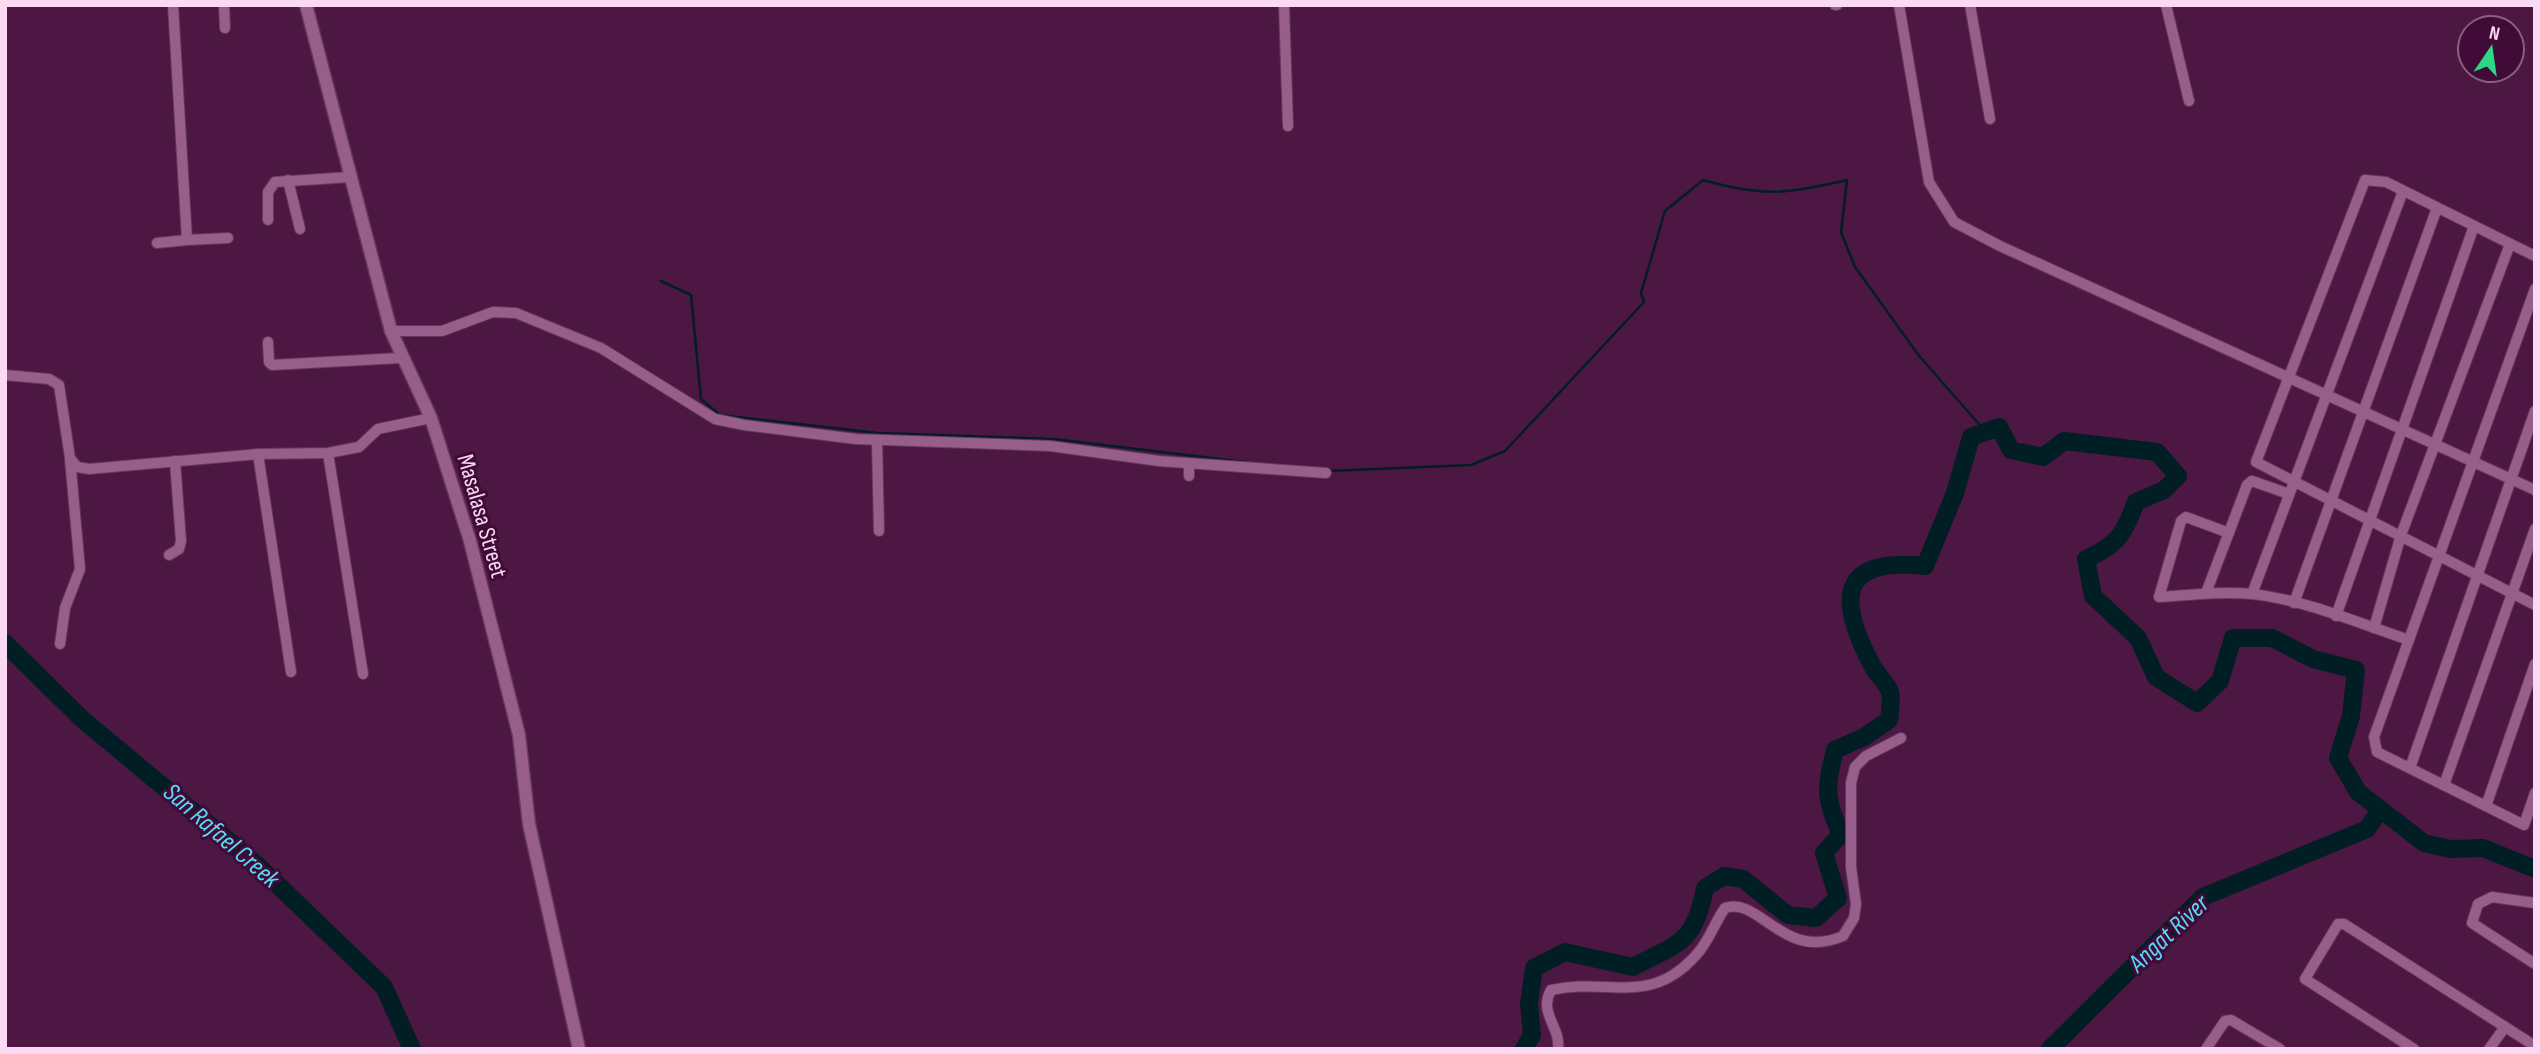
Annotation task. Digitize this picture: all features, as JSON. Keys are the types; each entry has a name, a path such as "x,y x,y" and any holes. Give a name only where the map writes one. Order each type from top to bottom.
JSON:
{"street":[{"path":"173,5 187,240"},
{"path":"224,5 225,28"},
{"name":"Masalasa Street","path":"306,5 391,331 400,358 431,418 470,541 519,735 529,824 579,1049"},
{"path":"1284,5 1288,126"},
{"path":"1899,5 1930,182 1954,222 2000,246 2535,490"},
{"path":"1970,5 1990,120"},
{"path":"2166,5 2189,101"},
{"path":"268,220 271,184 288,180 350,177"},
{"path":"288,180 300,229"},
{"path":"2535,256 2386,182 2365,180 2256,462 2535,605"},
{"path":"2252,594 2403,191"},
{"path":"2294,603 2437,208"},
{"path":"2336,616 2474,226"},
{"path":"157,243 228,238"},
{"path":"2374,628 2401,535 2510,244"},
{"path":"2535,289 2374,737 2376,752 2524,825 2535,793"},
{"path":"391,331 442,331 493,312 516,313 601,348 715,419 877,441 1050,446 1189,464 1326,473"},
{"path":"268,342 269,362 272,365 400,358"},
{"path":"5,375 49,379 59,386 70,458 80,569 65,608 60,644"},
{"path":"2410,768 2535,411"},
{"path":"70,458 77,467 89,469 258,454 328,453 359,447 378,429 431,418"},
{"path":"877,441 880,480 878,531"},
{"path":"328,453 363,674"},
{"path":"258,454 291,672"},
{"path":"169,555 179,548 181,541 175,461"},
{"path":"1189,464 1189,476"},
{"path":"2206,593 2247,485 2252,481 2290,494"},
{"path":"2229,533 2186,517 2181,521 2159,597 2206,593 2252,594 2294,603 2409,640"},
{"path":"2444,785 2535,530"},
{"path":"2486,806 2535,664"},
{"path":"1558,1049 1559,1040 1546,1011 1551,990 1628,988 1658,984 1677,976 1700,951 1725,908 1733,905 1744,908 1798,942 1815,944 1843,936 1854,918 1856,904 1851,867 1855,767 1866,756 1902,738"},
{"path":"2535,904 2492,897 2478,904 2472,915 2472,923 2535,964"},
{"path":"2414,1049 2309,982 2305,974 2332,929 2344,924 2535,1046"},
{"path":"2206,1049 2225,1021 2231,1020 2280,1049"},
{"path":"2489,1049 2505,1027"}],"waterway":[{"path":"1328,471 1471,465 1505,451 1644,302 1641,293 1665,211 1703,180 1742,189 1775,192 1847,180 1841,232 1855,267 1920,357 1986,432"},
{"path":"661,281 691,295 701,399 720,415 878,433 1054,439 1245,462"},
{"name":"San Rafael Creek","path":"1524,1049 1532,1035 1529,1004 1534,968 1565,952 1633,967 1674,946 1682,939 1696,920 1705,888 1724,876 1743,879 1788,915 1816,918 1838,898 1824,853 1841,834 1828,793 1835,750 1864,737 1889,720 1891,702 1889,689 1872,665 1853,620 1850,602 1853,587 1861,576 1875,568 1896,565 1925,566 1955,493 1971,437 1999,427 2011,450 2043,457 2064,441 2157,452 2178,476 2164,490 2136,502 2128,522 2113,543 2086,559 2093,596 2138,638 2156,677 2197,703 2220,681 2233,638 2272,638 2313,659 2356,670 2351,716 2338,758 2358,792 2424,843 2450,849 2483,848 2535,869"},
{"name":"San Rafael Creek","path":"5,643 82,719 255,863 384,987 412,1049"},
{"name":"Angat River","path":"2050,1049 2203,897 2367,829 2380,810"}]}
